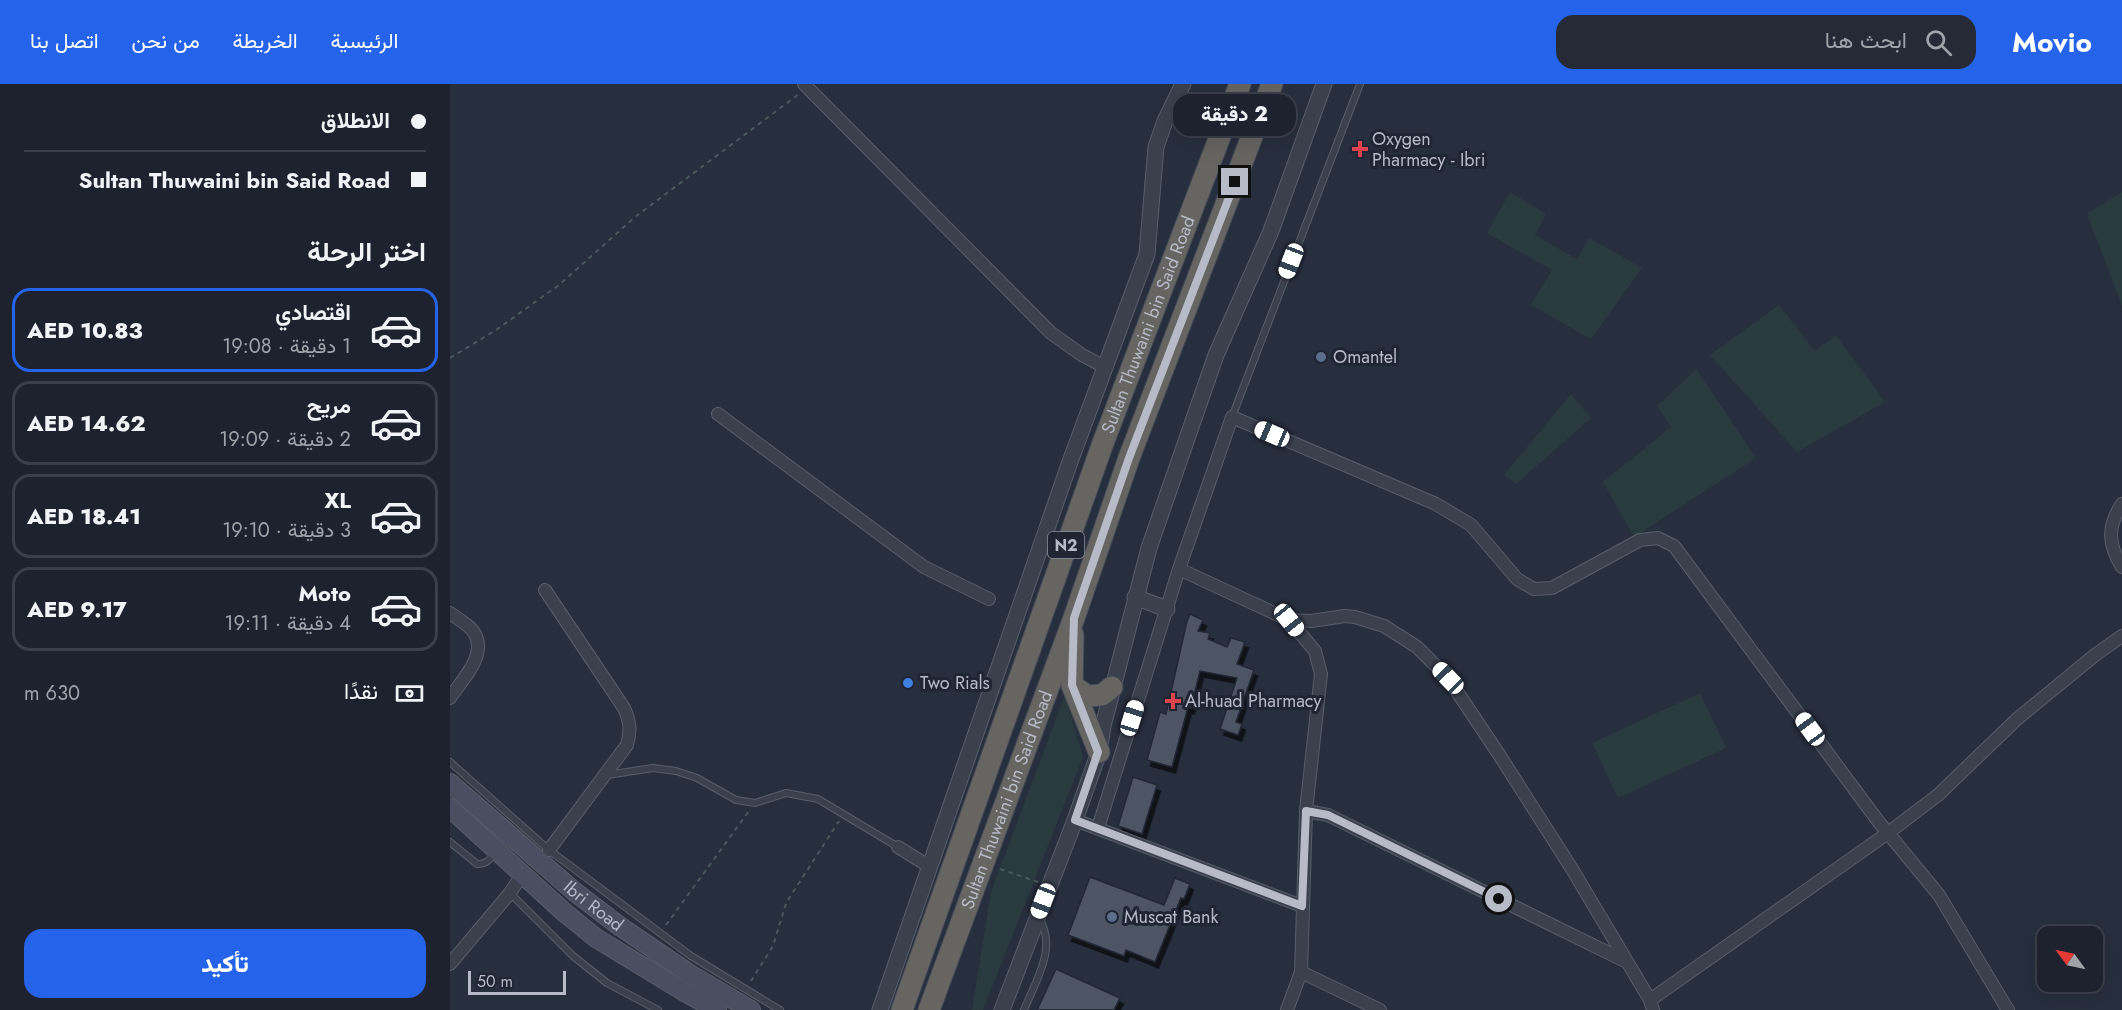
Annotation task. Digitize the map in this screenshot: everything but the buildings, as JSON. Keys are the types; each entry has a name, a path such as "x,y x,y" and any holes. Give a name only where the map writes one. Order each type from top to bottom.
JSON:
{"highway":[{"name":"Sultan Thuwaini bin Said Road","path":"902,1010 1103,443 1240,84"},
{"name":"Sultan Thuwaini bin Said Road","path":"929,1010 1074,618 1129,458 1272,84"},
{"path":"1074,618 1072,685 1098,752"},
{"path":"1072,685 1087,696 1102,695 1112,687"}],"main road":[{"name":"Ibri Road","path":"450,783 575,892 656,951 751,1010"},
{"name":"Ibri Road","path":"450,808 565,913 596,938 683,992 717,1010"},
{"path":"596,938 641,958 648,958 656,951"}],"street":[{"path":"880,1010 1067,470 1146,254 1156,147 1165,121 1183,84"},
{"path":"1002,1010 1075,820 1098,752 1102,726 1149,548 1216,355 1270,231 1324,84"},
{"path":"806,86 1051,333 1105,368"},
{"path":"718,414 924,567 989,599"},
{"path":"1098,828 1179,568 1232,417 1436,504 1471,525 1518,579 1534,589 1552,588 1640,540 1658,538 1674,546 1888,833 1939,895 2008,1010"},
{"path":"2122,504 2116,513 2111,530 2113,549 2122,567"},
{"path":"1179,568 1289,620 1311,621 1345,616 1355,617 1384,626 1417,647 1448,678 1500,756 1572,869 1652,1005 1938,795 2017,719 2095,655 2122,636"},
{"path":"544,590 624,708 629,720 630,732 627,745 549,850"},
{"path":"1136,597 1167,609"},
{"path":"450,613 472,630 478,643 470,670 450,698"},
{"path":"1287,1010 1301,972 1306,811 1321,674 1315,651 1289,620"},
{"path":"1306,811 1328,815 1628,962"},
{"path":"1075,820 1302,906"},
{"path":"898,847 930,867"},
{"path":"450,964 510,893 523,873"},
{"path":"1301,972 1380,1010"}],"lane":[{"path":"1232,417 1360,84"},
{"path":"450,762 549,850 691,956 780,1010"},
{"path":"605,775 653,768 676,771 697,778 736,800 755,803 786,793 819,799 898,847"},
{"path":"450,842 477,864 487,862 498,850"},
{"path":"510,893 573,956 607,982 658,1010"},
{"path":"1024,1010 1046,954 1048,940 1045,927 1037,916"}],"path":[{"path":"450,358 496,330 559,285 635,217 806,86"},
{"path":"660,932 755,803"},
{"path":"746,988 773,946 791,895 843,814"},
{"path":"982,864 1048,886"}],"shaded area":[{"path":"1510,192 1546,214 1535,235 1577,259 1589,238 1642,268 1591,339 1531,305 1552,270 1487,233"},
{"path":"2122,192 2122,306 2087,214"},
{"path":"1779,305 1815,351 1836,335 1885,402 1797,452 1710,355"},
{"path":"1696,369 1756,458 1634,537 1603,482 1671,427 1657,406"},
{"path":"1571,394 1591,418 1516,484 1504,475"},
{"path":"1700,693 1726,748 1618,798 1592,743"},
{"path":"1065,695 1083,757 983,1010 972,1010 991,892"}],"place":[{"name":"Oxygen Pharmacy - Ibri","path":"1360,149"},
{"name":"Omantel","path":"1321,357"},
{"name":"Two Rials","path":"908,683"},
{"name":"Al-huad Pharmacy","path":"1173,701"},
{"name":"Muscat Bank","path":"1112,917"}],"route":[{"path":"1235,182 1129,458 1074,618 1072,685 1098,752 1075,820 1302,906 1306,811 1328,815 1499,899"}]}
